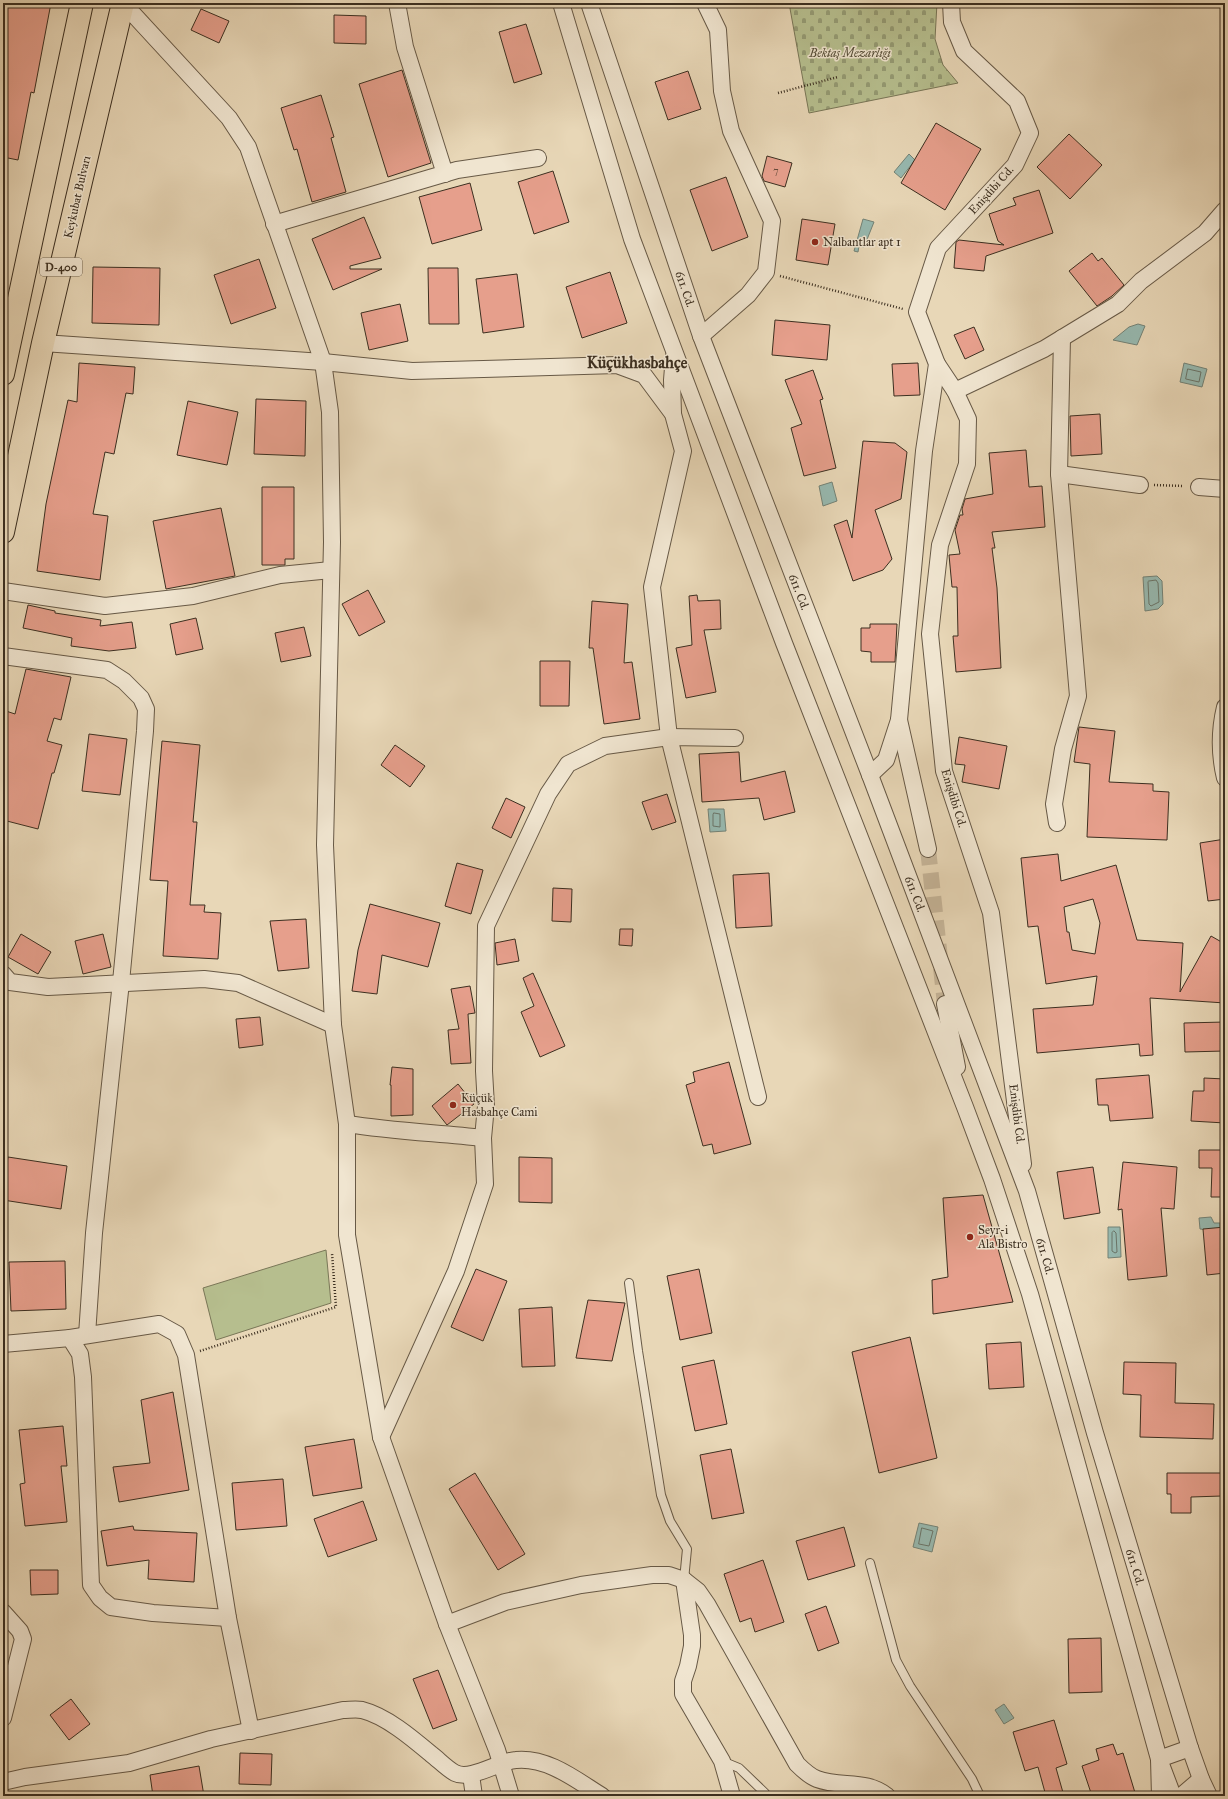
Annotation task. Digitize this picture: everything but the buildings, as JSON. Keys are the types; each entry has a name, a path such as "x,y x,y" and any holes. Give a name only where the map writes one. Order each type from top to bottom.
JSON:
{"highway":[{"name":"D-400","path":"3,372 82,3"},
{"name":"Keykubat Bulvarı","path":"3,532 43,344 123,3"}],"street":[{"path":"123,3 229,118 248,147 322,362 330,412 331,570 325,844 333,1025 347,1124 347,1235 381,1437 447,1624 497,1750 511,1796"},
{"path":"397,3 405,47 445,174"},
{"path":"562,3 632,239 784,643 992,1178 1030,1294 1159,1759 1173,1796"},
{"name":"611. Cd.","path":"589,3 701,336 870,775 1027,1191 1094,1433 1190,1748 1209,1796"},
{"path":"701,336 748,295 766,272 772,221 731,131 722,91 718,30 705,3"},
{"name":"Enişdibi Cd.","path":"951,3 952,22 964,51 1017,101 1030,133 1015,165 938,248 917,312 937,364 955,390 968,418 967,464 940,545 930,634 944,772 991,913 1027,1191"},
{"path":"274,224 457,170 538,158"},
{"path":"955,390 1044,349 1118,304 1142,281 1205,233 1225,210"},
{"path":"1057,822 1054,804 1063,749 1078,696 1059,474 1062,338"},
{"path":"43,344 322,362 412,371 617,365 644,375 672,414"},
{"path":"675,352 672,380 672,414 682,451 652,587 669,736 758,1097"},
{"name":"Enişdibi Cd.","path":"870,775 886,760 899,720 924,451 937,364"},
{"path":"1059,474 1140,485"},
{"path":"1199,487 1225,489"},
{"path":"3,591 105,606 193,596 280,575 331,570"},
{"path":"3,656 107,670 133,689 141,698 146,710 121,982 94,1233 87,1335"},
{"path":"1225,707 1220,728 1221,762 1225,778"},
{"path":"899,720 928,849"},
{"path":"381,1437 456,1271 485,1184 483,1138 486,1106 484,1070 486,926 548,794 568,764 605,746 669,736 735,738"},
{"path":"3,974 10,982 48,987 121,982 204,979 238,983 333,1025"},
{"path":"945,1004 965,1107"},
{"path":"347,1124 392,1131 437,1132 483,1138"},
{"path":"3,1344 70,1338 159,1324 177,1334 186,1355 228,1618 251,1731"},
{"path":"70,1338 80,1354 83,1377 91,1585 100,1598 111,1607 153,1613 228,1618"},
{"path":"447,1624 505,1602 581,1585 652,1575 669,1575 684,1580 698,1591 706,1604 797,1764 806,1773 816,1779 828,1782 858,1784 879,1789 887,1796"},
{"path":"684,1580 692,1640 690,1656 683,1681 683,1694 722,1761 732,1796"},
{"path":"3,1612 20,1631 23,1639 3,1718"},
{"path":"3,1782 25,1777 129,1763 211,1739 343,1710 361,1710 379,1717 412,1738 456,1773 470,1775 501,1763 517,1760 535,1761 553,1766 602,1796"},
{"path":"1159,1759 1190,1748"},
{"path":"1159,1759 1160,1796"},
{"path":"470,1775 474,1796"},
{"path":"1181,1796 1201,1779"}],"lane":[{"path":"629,1283 638,1351 661,1495 670,1522 687,1549 684,1580"},
{"path":"870,1563 896,1660 910,1686 972,1779 980,1796"},
{"path":"722,1761 739,1768 765,1793"}],"path":[{"path":"778,92 838,77"},
{"path":"766,272 917,312"},
{"path":"1140,485 1199,487"},
{"path":"186,1355 336,1307 332,1252"}],"green space":[{"name":"Bektaş Mezarlığı","path":"789,3 937,3 935,39 943,65 958,83 809,113"},
{"path":"326,1250 331,1303 216,1340 203,1288"}],"water":[{"path":"909,154 915,160 901,178 894,172"},
{"path":"863,219 874,222 864,247 859,246 858,252 854,251"},
{"path":"1138,324 1145,326 1137,345 1113,340 1129,327"},
{"path":"1184,363 1207,369 1202,387 1180,382"},
{"path":"832,482 837,501 823,506 819,486"},
{"path":"1157,576 1162,581 1163,604 1158,609 1145,611 1143,577"},
{"path":"708,809 724,809 726,831 710,832"},
{"path":"1211,1217 1214,1223 1220,1223 1220,1231 1200,1229 1199,1218"},
{"path":"1108,1227 1120,1227 1121,1257 1108,1258"},
{"path":"919,1523 938,1527 932,1552 913,1547"},
{"path":"1004,1704 1014,1718 1004,1724 995,1710"}],"tunnel":[{"path":"928,849 945,1004"}],"place":[{"name":"Nalbantlar apt 1","path":"815,242"},
{"name":"Küçük Hasbahçe Cami","path":"453,1105"},
{"name":"Seyr-i Ala Bistro","path":"970,1237"}],"district":[{"name":"Küçükhasbahçe","path":"637,362"}]}
